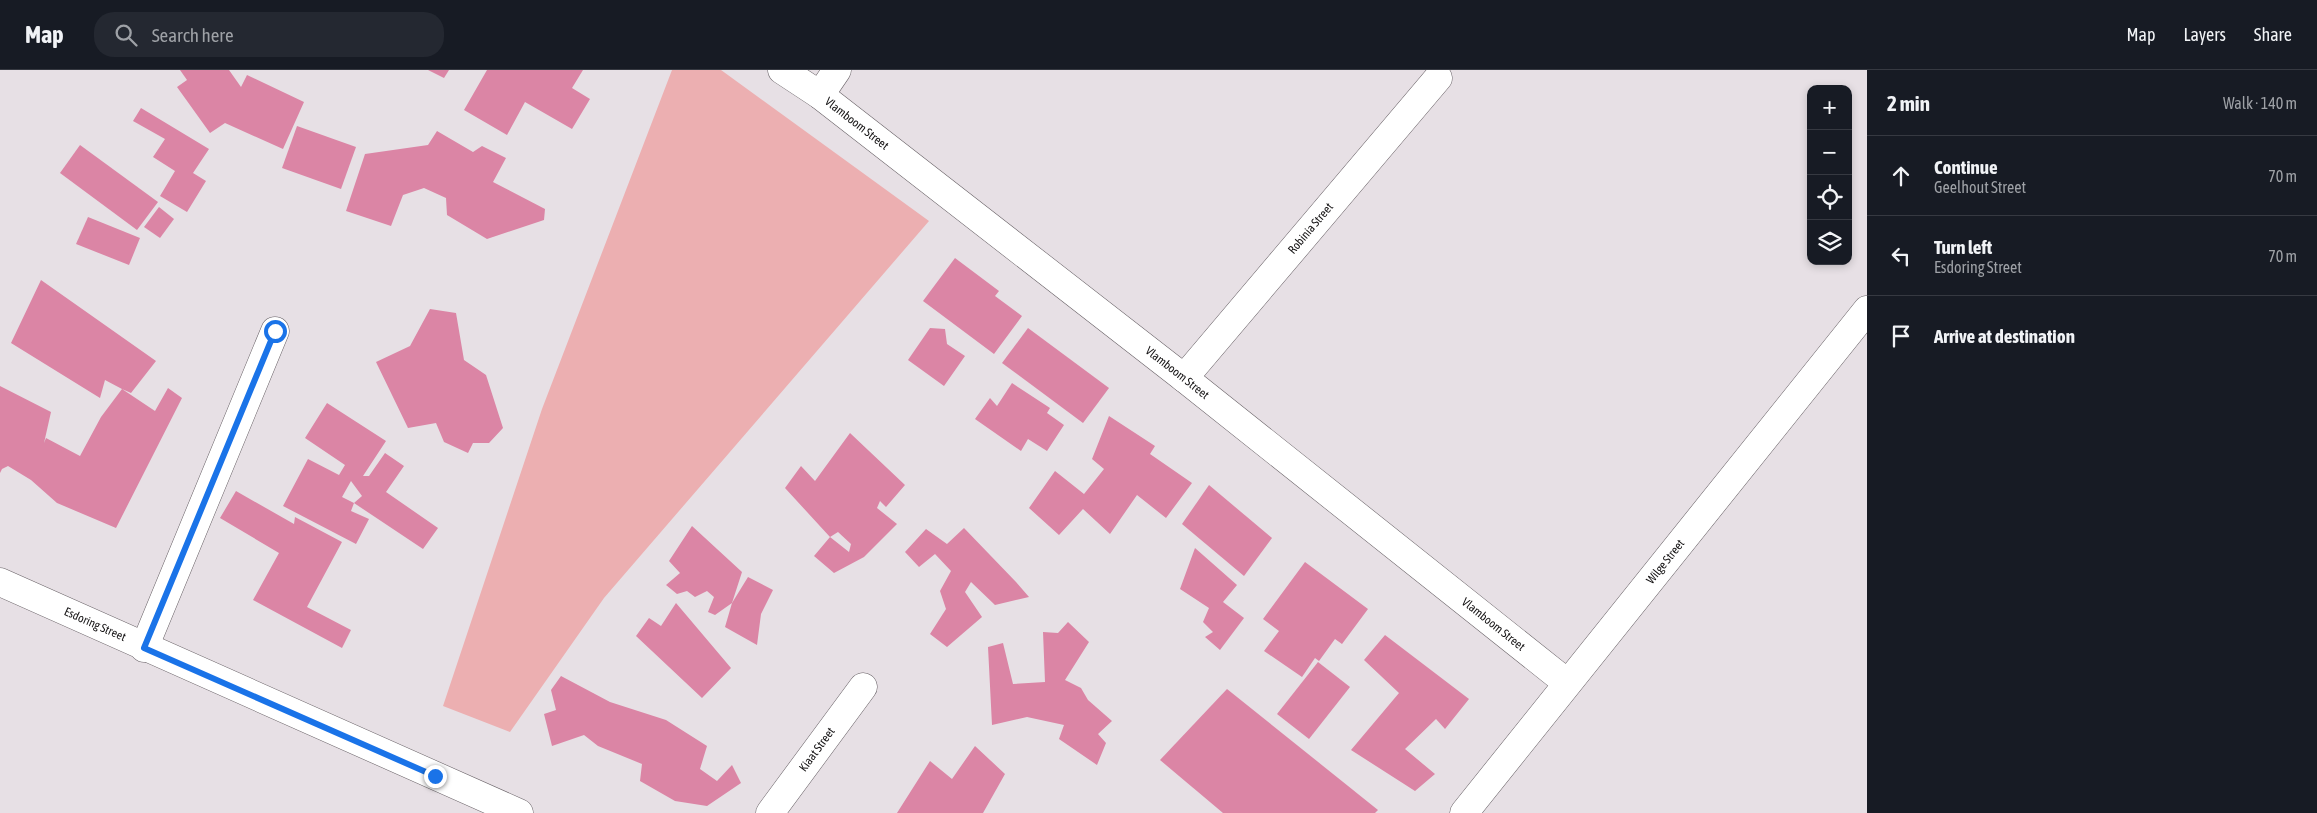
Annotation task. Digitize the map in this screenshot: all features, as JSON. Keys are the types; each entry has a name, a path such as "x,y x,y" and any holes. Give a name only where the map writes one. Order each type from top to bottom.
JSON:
{"street":[{"name":"Vlamboom Street","path":"782,70 820,95 1184,378 1566,682"},
{"path":"820,95 837,70"},
{"name":"Robinia Street","path":"1184,378 1438,78"},
{"name":"Wilge Street","path":"1464,813 1566,682 1867,310"},
{"path":"144,648 275,331"},
{"name":"Esdoring Street","path":"0,582 144,648 519,813"},
{"name":"Kiaat Street","path":"770,813 863,687"}],"shaded area":[{"path":"672,70 721,70 929,221 604,598 510,732 443,706 542,409"}],"building":[{"path":"180,70 229,70 241,87 247,75 304,102 283,149 225,123 210,133 177,87 187,80"},
{"path":"428,70 449,70 444,78"},
{"path":"487,70 583,70 572,88 590,99 572,129 525,102 507,135 464,110"},
{"path":"141,108 209,149 193,173 206,181 187,212 160,196 175,171 153,157 165,139 133,121"},
{"path":"297,126 356,147 341,189 282,168"},
{"path":"437,131 473,152 482,146 506,158 493,182 545,209 544,220 487,239 447,215 446,198 424,188 403,195 391,226 346,211 365,154 428,145"},
{"path":"80,145 158,202 137,230 60,173"},
{"path":"159,207 174,219 160,238 144,227"},
{"path":"88,217 140,238 129,265 76,244"},
{"path":"955,258 999,291 995,296 1022,316 994,354 923,301"},
{"path":"41,280 156,361 131,393 105,380 100,398 11,343"},
{"path":"430,309 456,313 464,360 486,375 503,428 489,443 473,443 468,453 444,442 436,423 408,428 376,362 410,346"},
{"path":"930,328 945,329 947,344 965,356 944,386 908,360"},
{"path":"1028,328 1109,388 1083,423 1002,363"},
{"path":"1012,383 1050,408 1047,413 1064,425 1047,451 1028,439 1021,451 975,419 990,398 997,406"},
{"path":"0,386 51,412 44,443 46,438 80,456 101,417 122,389 155,411 168,388 182,398 116,528 57,503 31,480 8,466 2,469 0,473"},
{"path":"327,403 386,441 363,476 369,476 385,453 404,466 386,492 438,528 423,549 354,503 351,511 369,519 356,544 283,506 308,459 339,475 345,465 305,438","holes":["351,481 362,496 354,503 342,497"]},
{"path":"1109,416 1155,446 1150,454 1192,483 1166,518 1137,495 1110,534 1083,509 1059,535 1029,508 1055,471 1084,494 1104,469 1092,459"},
{"path":"850,433 905,485 886,507 880,501 877,508 897,524 864,557 834,573 814,556 830,537 785,488 801,466 815,481","holes":["838,532 851,544 849,552 830,537"]},
{"path":"1209,485 1272,538 1244,576 1182,524"},
{"path":"236,491 294,524 295,517 342,542 307,607 351,630 342,648 253,600 279,553 220,518"},
{"path":"692,526 742,572 732,603 715,615 708,612 714,597 707,591 695,597 687,591 677,594 666,585 680,573 669,561"},
{"path":"964,528 1029,597 995,605 971,582 965,592 982,617 947,647 930,634 946,609 940,591 951,571 935,554 919,567 905,552 926,529 947,544"},
{"path":"1195,548 1237,585 1223,602 1244,618 1220,650 1205,637 1213,632 1203,622 1209,608 1180,589"},
{"path":"1305,562 1368,609 1342,644 1335,639 1319,661 1315,658 1302,677 1264,651 1279,631 1263,619"},
{"path":"748,577 773,590 761,614 757,645 725,627 732,603"},
{"path":"676,603 731,668 702,698 636,636 649,618 661,626"},
{"path":"1068,622 1089,642 1065,680 1081,688 1088,700 1112,721 1098,734 1106,743 1097,765 1059,739 1064,725 1027,717 992,725 988,647 1003,643 1013,684 1045,682 1043,632 1058,633"},
{"path":"1385,635 1469,699 1445,729 1436,719 1405,749 1435,774 1415,791 1351,750 1399,693 1364,660"},
{"path":"1318,662 1350,687 1309,739 1277,714"},
{"path":"561,676 610,702 666,720 707,746 700,769 717,781 732,765 741,783 707,806 675,801 640,781 642,764 598,746 584,735 552,746 544,714 556,710 551,690"},
{"path":"1227,689 1378,810 1375,813 1223,813 1160,760"},
{"path":"975,746 1005,774 983,813 897,813 930,761 952,779"}],"route":[{"path":"275,331 144,648 435,776"}]}
